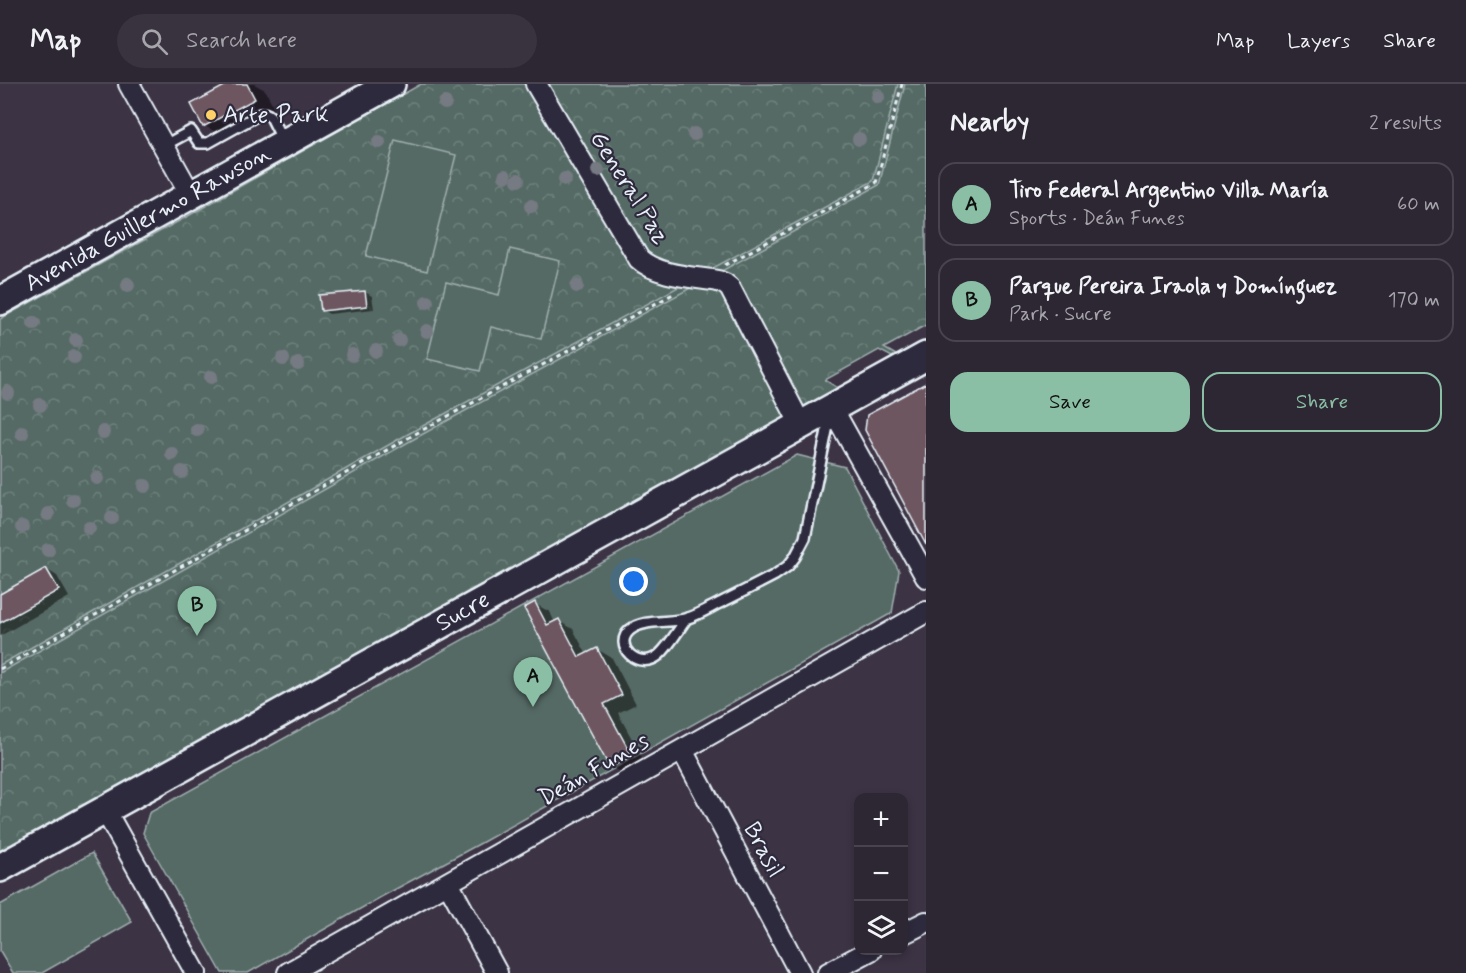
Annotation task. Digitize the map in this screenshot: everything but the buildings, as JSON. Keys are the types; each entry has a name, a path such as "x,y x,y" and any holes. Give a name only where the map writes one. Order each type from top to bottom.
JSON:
{"main road":[{"name":"Avenida Guillermo Rawson","path":"0,301 391,84"},
{"name":"Sucre","path":"0,868 926,356"}],"street":[{"path":"129,84 191,195"},
{"name":"General Paz","path":"536,84 639,259 654,269 702,278 725,284 730,288 801,425"},
{"path":"832,408 926,577"},
{"name":"Deán Funes","path":"288,973 926,612"},
{"name":"Brasil","path":"682,750 800,973"},
{"path":"105,810 196,973"},
{"path":"448,883 497,973"},
{"path":"908,931 926,922"},
{"path":"828,973 863,955"}],"lane":[{"path":"163,146 191,131 199,143 208,143 265,113 271,117 285,143"},
{"path":"687,618 658,656 650,660 640,660 632,657 626,651 627,632 634,627 687,618 788,566 805,538 832,408"}],"path":[{"path":"0,669 417,433 876,183 902,84"}],"green space":[{"path":"421,84 528,84 624,252 721,289 787,416 0,855 0,319"},
{"path":"544,84 926,84 926,325 884,348 896,355 892,357 879,350 825,380 838,388 801,408 736,285 652,261"},
{"path":"898,84 905,84 879,185 412,440 0,673 0,665 408,434 873,181"},
{"path":"395,140 456,155 427,271 366,256"},
{"path":"510,249 560,261 541,339 491,327 480,371 427,359 446,282 499,295"},
{"path":"797,455 845,467 899,571 892,613 248,973 222,973 143,833 149,813"},
{"path":"92,853 132,922 42,973 13,973 0,951 0,905"}],"place":[{"name":"Arte Park","path":"211,115"},
{"name":"Parque Pereira Iraola y Domínguez","path":"197,636"},
{"name":"Tiro Federal Argentino Villa María","path":"533,707"}]}
